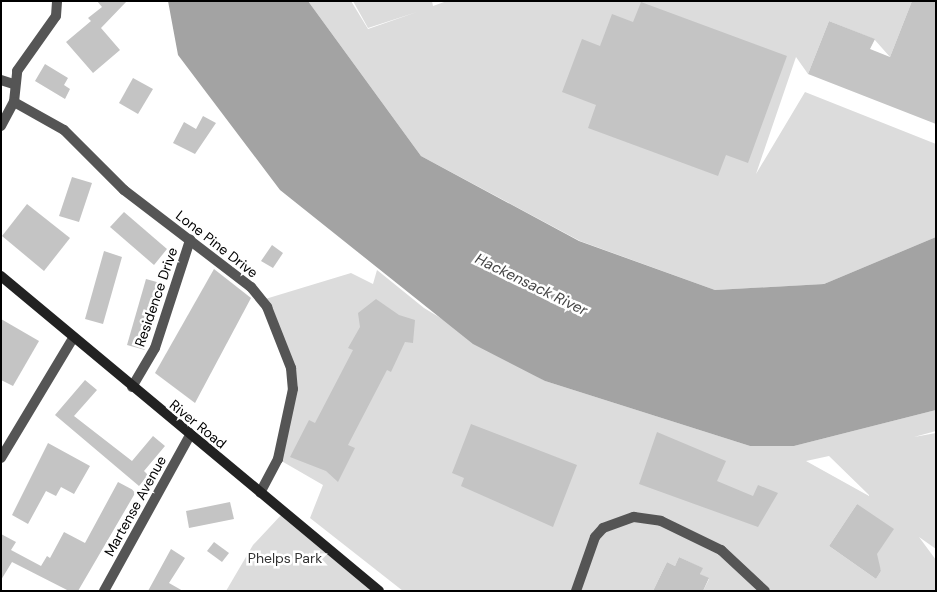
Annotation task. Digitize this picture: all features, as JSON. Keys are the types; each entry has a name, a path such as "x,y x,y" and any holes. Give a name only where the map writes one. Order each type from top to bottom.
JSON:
{"main road":[{"name":"River Road","path":"1,276 73,338 379,591"}],"street":[{"path":"1,126 14,102 12,84 56,16 57,1"},
{"path":"1,80 12,84"},
{"name":"Lone Pine Drive","path":"14,102 64,130 124,190 251,287 268,307 291,368 293,389 279,453 260,493"},
{"name":"Residence Drive","path":"132,387 155,348 190,240"},
{"path":"1,458 73,338"},
{"name":"Martense Avenue","path":"104,591 190,435"},
{"path":"576,591 577,579 603,528 634,518 661,521 721,550 765,591"}],"green space":[{"path":"308,1 351,1 368,29 417,12 368,28 353,1 432,1 433,6 447,1 912,1 890,57 874,39 829,21 808,74 796,57 756,174 805,92 936,144 936,237 824,284 715,290 580,241 421,156"},
{"path":"377,270 424,308 545,381 750,446 794,446 936,410 936,431 914,437 936,433 936,549 919,537 936,560 936,591 703,591 709,579 700,574 702,568 679,557 675,566 667,562 653,591 403,591 310,518 323,485 278,459 291,368 262,300 351,273 373,284","holes":["829,456 869,495 869,496 806,461","857,504 881,571 876,579 829,546"]},
{"name":"Phelps Park","path":"283,513 379,591 226,591 253,545"}],"water":[{"name":"Hackensack River","path":"168,1 308,1 421,156 579,241 715,290 824,284 936,237 936,410 794,446 750,446 545,381 473,344 280,190 178,55"}],"building":[{"path":"97,1 127,1 101,28 120,50 93,73 66,42 91,21 88,18 102,7"},
{"path":"912,1 936,1 936,124 808,74 829,21 875,39 870,49 890,57"},
{"path":"641,2 787,56 748,163 726,155 718,176 588,128 596,105 562,92 582,39 600,46 612,14 633,22"},
{"path":"45,64 68,78 64,85 70,89 65,99 35,81"},
{"path":"133,78 153,89 138,114 119,103"},
{"path":"203,116 216,123 195,154 173,143 184,122 196,129"},
{"path":"72,177 92,183 79,222 59,216"},
{"path":"27,204 70,238 44,271 2,236"},
{"path":"124,212 167,249 154,265 110,227"},
{"path":"272,245 283,253 273,268 261,261"},
{"path":"104,251 122,257 103,324 85,319"},
{"path":"214,269 251,298 195,403 155,373"},
{"path":"146,279 164,284 145,350 127,345"},
{"path":"376,299 399,315 415,320 413,343 405,342 391,372 387,370 348,445 355,448 338,482 326,471 290,457 309,420 315,423 353,350 348,348 360,327 358,313"},
{"path":"1,319 39,341 13,386 1,380"},
{"path":"85,380 97,390 74,416 132,461 153,436 165,446 144,471 148,475 139,486 55,415"},
{"path":"471,424 577,465 553,527 461,486 464,478 452,473"},
{"path":"657,432 726,461 717,481 753,496 758,485 778,493 758,527 639,484"},
{"path":"48,443 90,466 74,494 61,487 56,496 46,491 28,524 12,515"},
{"path":"118,482 135,491 134,495 78,591 69,591 12,562 1,580 1,534 16,542 11,550 41,566 47,556 50,558 64,532 85,543"},
{"path":"230,502 234,519 189,528 186,511"},
{"path":"857,504 894,529 877,554 881,571 876,579 829,546"},
{"path":"214,542 229,553 222,562 207,551"},
{"path":"171,549 185,558 169,583 183,591 148,591"},
{"path":"679,557 703,568 700,574 709,578 703,591 653,591 667,562 675,566"}]}
